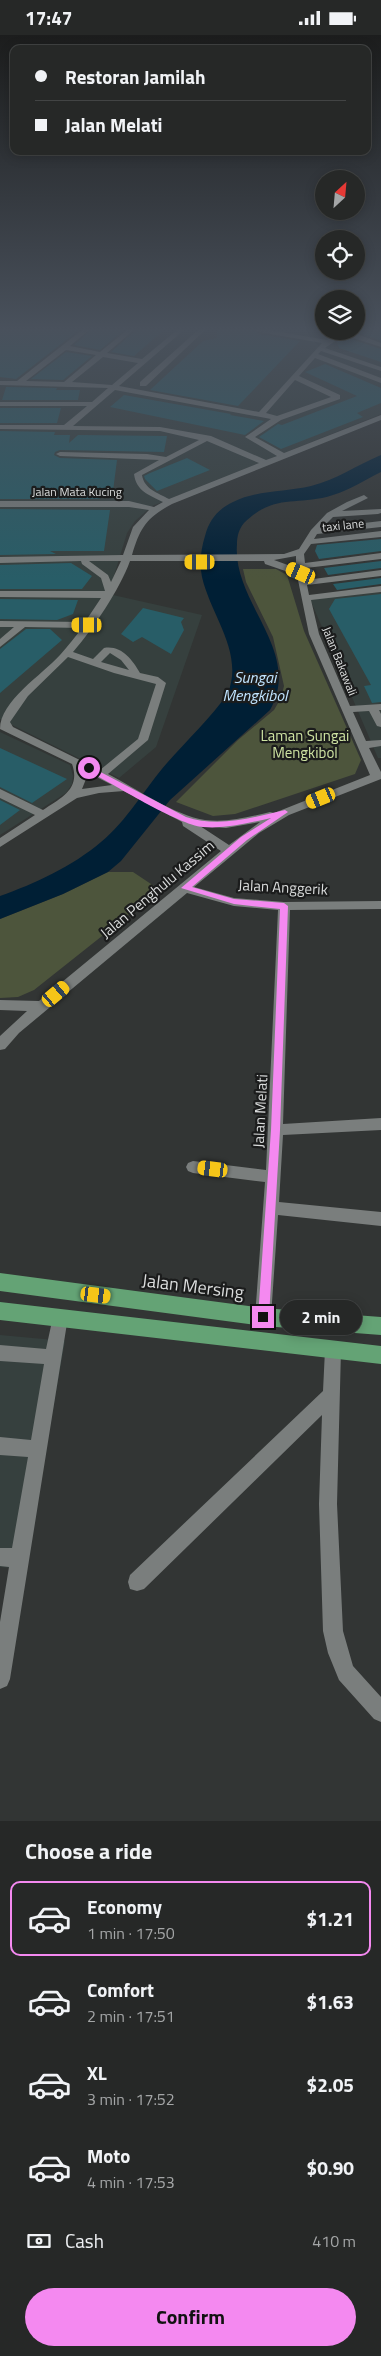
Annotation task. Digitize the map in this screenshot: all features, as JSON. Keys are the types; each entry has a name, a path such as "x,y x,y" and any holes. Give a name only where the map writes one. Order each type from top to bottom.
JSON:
{"highway":[{"name":"Jalan Mersing","path":"0,1283 263,1317 381,1326"},
{"path":"0,1311 381,1355"}],"street":[{"path":"67,427 84,413"},
{"path":"80,427 94,413"},
{"path":"257,413 278,418"},
{"path":"283,456 249,437 278,418 291,413"},
{"path":"285,812 230,825 201,825 183,818 77,762 4,727 5,722 20,697 66,653 87,625 118,578 133,533 144,517 154,509 169,502 381,417"},
{"path":"0,427 160,429 208,439 266,463"},
{"path":"169,502 146,490 139,483 138,474 208,439"},
{"path":"60,454 147,456 166,459"},
{"path":"129,504 146,490"},
{"path":"50,560 85,562 163,559 269,560 285,557 300,551 330,515 344,505 364,498"},
{"name":"Jalan Mata Kucing","path":"0,504 129,504 154,509"},
{"path":"330,515 378,511"},
{"path":"314,532 381,524"},
{"path":"133,533 144,551 163,559"},
{"name":"taxi lane","path":"307,542 381,534"},
{"name":"Jalan Bakawali","path":"300,551 301,574 314,634 362,745 379,776"},
{"path":"301,574 381,556"},
{"path":"0,561 125,560"},
{"path":"269,560 301,574 381,573"},
{"path":"85,562 105,577 108,593"},
{"path":"306,598 381,589"},
{"path":"0,594 108,593"},
{"path":"0,624 87,625"},
{"path":"0,643 23,624"},
{"path":"95,663 107,650 113,650 129,662 136,675"},
{"path":"66,653 154,679 161,683 143,740 100,775"},
{"path":"0,707 20,697"},
{"path":"346,709 377,707 381,724"},
{"path":"362,745 381,743"},
{"path":"73,795 81,782 82,774 77,762"},
{"name":"Jalan Penghulu Kassim","path":"0,1045 14,1029 255,830 285,812 379,776"},
{"path":"0,843 73,795 92,790 125,788"},
{"path":"0,793 42,814"},
{"path":"183,818 194,829 229,851"},
{"name":"Jalan Anggerik","path":"185,888 234,901 284,906 381,905"},
{"name":"Jalan Melati","path":"263,1317 276,1130 284,906"},
{"path":"0,1005 42,1006"},
{"path":"276,1130 381,1125"},
{"path":"193,1167 273,1177"},
{"path":"270,1208 381,1219"},
{"path":"0,1679 9,1558 38,1449 60,1317"},
{"path":"333,1350 328,1504 334,1631 338,1653 346,1673 381,1712"},
{"path":"0,1353 53,1357"},
{"path":"137,1582 331,1395"},
{"path":"0,1446 38,1449"}],"shaded area":[{"path":"0,413 381,413 152,506 135,521 127,533 113,579 104,593 202,615 156,747 119,778 0,719"},
{"path":"381,592 381,758 378,758 310,599"},
{"path":"0,732 70,765 73,776 72,784 66,793 0,835"},
{"path":"0,1335 65,1341 25,1569 0,1567"}],"green space":[{"name":"Laman Sungai Mengkibol","path":"243,569 276,569 287,575 304,631 361,760 355,774 235,814 213,816 176,802 238,740 274,710 281,698 284,686 273,637 246,582"},
{"path":"108,872 133,872 160,890 34,990 18,997 0,998 0,919 63,894"}],"water":[{"name":"Sungai Mengkibol","path":"381,455 381,472 351,488 320,498 266,507 255,513 244,523 240,530 237,541 238,566 245,587 273,647 278,667 278,688 270,710 170,800 121,861 108,872 63,894 0,919 0,896 40,880 66,866 90,851 110,834 128,814 167,763 207,720 228,693 232,678 232,663 229,649 206,591 201,567 201,556 207,530 215,516 228,505 242,498 311,486 338,476"}],"building":[{"path":"0,413 60,413 57,423 0,423"},
{"path":"141,413 227,413 264,421 245,435"},
{"path":"312,413 358,413 363,417 281,449 259,437 278,424 282,425"},
{"path":"0,431 55,432 54,435 70,435 69,443 78,435 167,436 164,452 60,450 55,452 54,455 60,458 117,460 113,491 99,499 0,499"},
{"path":"187,458 210,470 157,491 145,479 144,476 150,473"},
{"path":"0,509 110,510 104,551 50,551 56,554 0,555"},
{"path":"381,539 381,551 319,559 315,551 317,545"},
{"path":"381,561 381,568 328,575 324,568"},
{"path":"71,563 92,576 82,589 0,589 0,565"},
{"path":"381,578 381,584 337,590 333,584"},
{"path":"381,594 381,702 372,703 364,686 371,685 329,609 335,599"},
{"path":"0,599 78,600 73,614 57,620 0,619"},
{"path":"143,608 184,618 181,622 184,630 171,654 142,637 133,642 121,634"},
{"path":"26,629 50,629 62,640 0,693 0,649"},
{"path":"0,748 67,779 32,803 0,787"},
{"path":"0,800 20,810 0,825"}],"route":[{"path":"89,768 183,818 201,825 230,825 285,812 244,838 185,888 234,901 284,906 276,1130 263,1317"}]}
